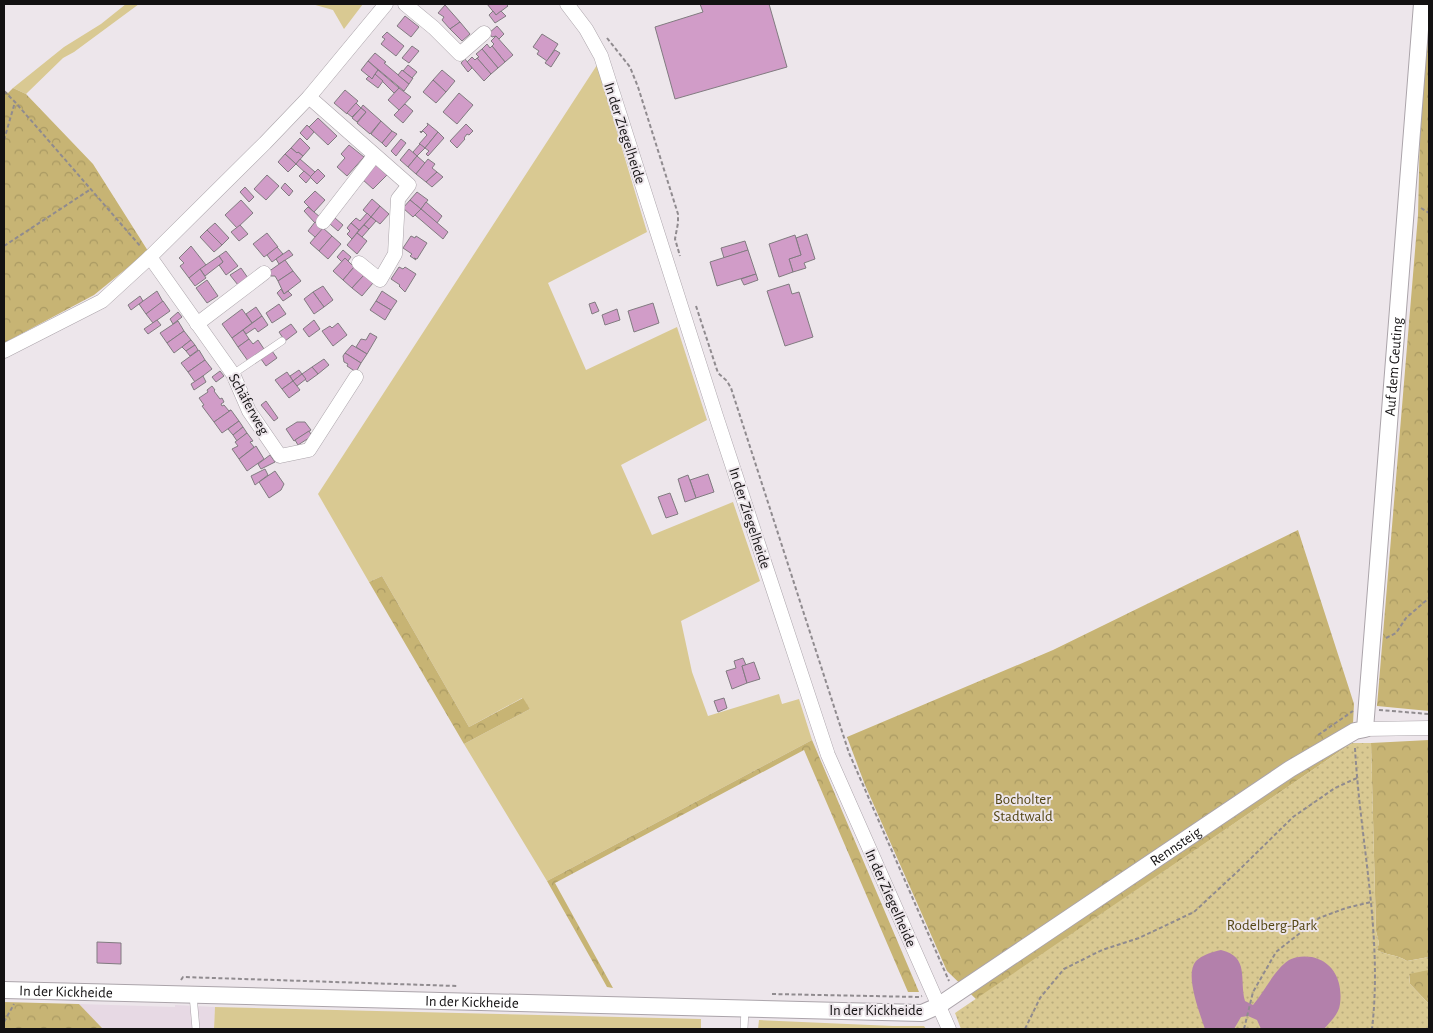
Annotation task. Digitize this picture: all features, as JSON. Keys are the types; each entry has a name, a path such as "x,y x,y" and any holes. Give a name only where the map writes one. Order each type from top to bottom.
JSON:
{"street":[{"path":"4,351 102,301 150,258 309,97 386,4"},
{"path":"405,4 434,28 460,54 484,32"},
{"name":"In der Ziegelheide","path":"567,4 586,29 601,56 828,755 949,1029"},
{"name":"Auf dem Geuting","path":"1365,729 1422,4"},
{"path":"309,97 409,185 398,199 395,254 392,262 380,280 359,263"},
{"path":"323,222 374,156"},
{"name":"Schäferweg","path":"150,258 233,374 249,411 280,456 309,450 356,378"},
{"path":"197,324 264,273"},
{"name":"Rennsteig","path":"935,999 1290,769 1355,730 1429,728"},
{"name":"In der Kickheide","path":"4,990 922,1013 935,999"}],"lane":[{"path":"233,374 282,341"},
{"path":"193,994 196,1029"},
{"path":"744,1029 745,1008"}],"path":[{"path":"604,34 630,67 638,87 678,214 675,239 681,262"},
{"path":"4,91 16,102 150,258"},
{"path":"4,140 16,102"},
{"path":"4,246 90,189"},
{"path":"696,305 718,373 727,381 731,388 849,753 950,984 935,999 766,994"},
{"path":"1371,645 1396,633 1406,618 1429,598"},
{"path":"1316,736 1356,709 1366,708 1429,714"},
{"path":"1026,1029 1040,998 1064,969 1102,950 1139,938 1194,912 1238,872 1293,817 1335,788 1357,778 1371,902 1375,984 1372,1029"},
{"path":"1244,1029 1253,992 1276,952 1320,918 1346,908 1371,902"},
{"path":"4,1022 21,991"}],"shaded area":[{"path":"1221,950 1230,953 1240,963 1245,1001 1253,1005 1274,975 1289,960 1303,956 1312,957 1326,963 1335,974 1340,988 1341,996 1338,1011 1324,1029 1261,1029 1257,1020 1248,1016 1241,1017 1234,1029 1205,1029 1192,984 1193,967 1201,957"},
{"path":"79,1004 215,1007 214,1029 103,1029"}],"green space":[{"path":"126,4 139,4 63,58 26,94 13,88 64,47 101,24"},
{"path":"312,4 363,4 344,29 333,10"},
{"path":"1423,4 1429,4 1429,711 1377,706 1418,215"},
{"path":"597,65 647,232 548,283 586,370 677,327 707,420 621,465 652,535 733,502 760,581 681,621 692,672 708,716 779,694 782,704 799,699 812,740 547,881 464,744 530,709 522,698 469,727 382,576 369,582 318,494"},
{"path":"13,88 26,94 93,164 148,251 94,295 4,343 4,90 8,93"},
{"name":"Bocholter Stadtwald","path":"1298,530 1354,704 1352,743 977,1000 947,971 865,785 847,737 1053,650"},
{"path":"382,576 469,727 523,698 530,709 464,744 369,582"},
{"path":"812,740 919,992 908,992 804,750 555,883 613,988 607,987 547,881"},
{"path":"1429,740 1429,957 1407,961 1377,950 1379,943 1376,931 1371,743"},
{"name":"Rodelberg-Park","path":"1352,743 1371,743 1376,931 1379,943 1377,950 1407,961 1429,957 1429,970 1409,974 1410,984 1429,1004 1429,1029 961,1029 955,1013"},
{"path":"1429,970 1429,1004 1410,984 1409,973"},
{"path":"4,1002 79,1004 103,1029 4,1029"},
{"path":"215,1007 701,1019 701,1029 214,1029"},
{"path":"759,1020 924,1026 926,1029 758,1029"}],"building":[{"path":"487,4 506,4 508,6 496,15"},
{"path":"700,4 769,4 787,67 675,99 655,27 703,12"},
{"path":"445,5 460,22 450,29 442,20 444,17 438,13"},
{"path":"493,11 496,15 501,11 506,16 495,23 489,15"},
{"path":"405,16 419,27 411,37 397,26"},
{"path":"460,22 470,34 462,41 450,29"},
{"path":"497,26 504,34 499,39 496,36 492,37 489,33"},
{"path":"387,32 404,46 396,56 381,44 385,39 382,37"},
{"path":"542,34 558,44 547,61 537,54 539,51 533,47"},
{"path":"496,36 513,55 505,62 492,46 494,44 491,41"},
{"path":"487,44 490,48 492,46 505,62 498,68 482,49"},
{"path":"412,46 419,51 409,63 402,58"},
{"path":"482,49 498,68 491,74 477,58 479,57 476,54"},
{"path":"555,50 560,53 551,67 545,63"},
{"path":"375,53 409,84 404,91 368,61"},
{"path":"472,57 475,60 477,58 491,74 484,81 467,62"},
{"path":"465,59 472,68 468,72 461,63"},
{"path":"368,61 378,70 372,79 361,70"},
{"path":"408,65 417,72 412,78 403,71"},
{"path":"378,70 399,88 394,93 375,74"},
{"path":"402,70 413,78 409,84 398,75"},
{"path":"442,70 455,81 446,92 433,80"},
{"path":"375,74 383,81 378,88 366,79 369,76 372,79"},
{"path":"433,80 446,92 436,103 423,92"},
{"path":"399,88 411,97 399,110 388,100"},
{"path":"345,90 358,101 347,114 334,103"},
{"path":"459,93 473,105 457,124 443,112"},
{"path":"356,103 361,108 352,117 347,113"},
{"path":"405,104 413,111 403,123 394,115"},
{"path":"363,105 381,121 370,134 357,123 366,112 361,108"},
{"path":"361,108 366,112 357,122 352,118"},
{"path":"318,118 337,136 328,145 309,127"},
{"path":"381,121 392,131 382,143 371,134"},
{"path":"427,123 438,132 425,148 419,144 427,135 420,131 428,125"},
{"path":"466,124 473,131 469,135 467,134 457,148 450,141"},
{"path":"307,125 314,132 307,140 300,133"},
{"path":"392,131 397,134 386,147 382,143"},
{"path":"438,132 444,138 428,156 426,154 429,151 425,148"},
{"path":"300,138 310,148 303,156 291,148"},
{"path":"401,139 406,143 396,156 391,151"},
{"path":"420,144 425,148 417,156 413,152"},
{"path":"349,145 364,157 347,176 337,167 345,158 341,154"},
{"path":"291,148 303,156 296,164 285,154"},
{"path":"409,149 417,156 408,167 400,160"},
{"path":"285,154 296,164 288,172 278,162"},
{"path":"417,156 425,163 416,174 408,167"},
{"path":"300,159 315,172 310,177 296,164"},
{"path":"428,159 435,164 432,168 437,172 426,182 416,174"},
{"path":"375,164 387,175 373,189 362,179"},
{"path":"318,169 325,176 317,184 310,177"},
{"path":"304,171 311,177 306,183 299,176"},
{"path":"437,172 443,177 432,187 426,182"},
{"path":"267,175 279,186 266,200 254,189"},
{"path":"285,183 293,191 289,196 281,188"},
{"path":"245,187 254,197 249,202 240,192"},
{"path":"315,191 325,200 314,212 304,202"},
{"path":"417,192 428,200 421,209 410,200"},
{"path":"372,199 380,206 371,217 363,210"},
{"path":"241,200 253,213 237,228 225,215"},
{"path":"410,200 421,209 413,217 403,208"},
{"path":"426,202 442,216 437,223 421,209"},
{"path":"380,206 389,214 380,224 371,217"},
{"path":"308,207 320,217 315,223 304,211"},
{"path":"421,209 448,232 443,239 415,215"},
{"path":"367,213 371,217 359,230 351,223 356,218 360,221"},
{"path":"371,217 376,221 369,229 364,225"},
{"path":"335,218 343,225 338,231 330,224"},
{"path":"315,222 323,229 315,237 308,231"},
{"path":"215,223 229,238 222,245 207,230"},
{"path":"351,223 359,230 352,239 347,234 350,231 347,228"},
{"path":"240,225 248,234 239,241 231,232"},
{"path":"364,225 369,229 362,237 357,233"},
{"path":"323,228 332,236 319,251 310,243"},
{"path":"207,230 222,245 214,252 200,237"},
{"path":"267,233 278,247 264,257 253,244"},
{"path":"357,233 367,241 357,254 347,245"},
{"path":"807,234 815,259 804,263 806,268 793,272 789,259 801,255 796,238"},
{"path":"795,235 801,255 789,259 793,272 779,277 769,244"},
{"path":"332,236 341,244 328,259 319,251"},
{"path":"411,236 415,238 416,236 427,243 417,259 414,258 416,260 410,256 412,254 403,248"},
{"path":"745,241 748,250 724,258 721,248"},
{"path":"191,246 206,265 189,278 180,266 184,263 179,258"},
{"path":"277,247 283,254 272,262 267,255"},
{"path":"289,250 293,255 279,264 276,259"},
{"path":"343,250 351,257 348,261 345,258 342,262 337,257"},
{"path":"748,250 756,274 717,286 710,262"},
{"path":"226,251 238,266 226,275 219,265 223,262 219,256"},
{"path":"219,256 223,262 205,276 200,269"},
{"path":"345,258 354,267 343,280 333,271"},
{"path":"285,260 293,271 278,281 275,276 271,276 268,272"},
{"path":"354,267 364,275 352,288 343,280"},
{"path":"399,267 403,269 405,267 416,274 405,292 400,285 391,279"},
{"path":"241,268 248,278 238,285 230,275"},
{"path":"200,269 206,278 195,286 189,278"},
{"path":"293,271 301,281 284,294 278,281"},
{"path":"756,274 758,280 744,285 741,279"},
{"path":"364,275 373,283 362,296 352,288"},
{"path":"207,280 218,296 207,303 196,288"},
{"path":"789,284 792,294 799,292 813,337 785,346 767,291"},
{"path":"323,286 333,300 324,307 313,292"},
{"path":"281,289 284,294 288,291 292,295 283,301 277,293"},
{"path":"157,291 163,302 146,314 139,304"},
{"path":"382,291 397,301 391,310 376,301"},
{"path":"313,292 324,307 314,314 304,299"},
{"path":"140,296 143,301 131,310 128,305"},
{"path":"163,301 170,311 153,323 146,314"},
{"path":"376,301 391,310 385,320 370,310"},
{"path":"595,302 599,311 592,314 589,304"},
{"path":"653,303 659,323 634,332 628,311"},
{"path":"279,304 286,314 272,323 266,313"},
{"path":"256,307 262,316 252,323 246,314"},
{"path":"242,309 252,323 232,338 222,324"},
{"path":"617,309 620,320 605,325 602,315"},
{"path":"178,312 182,317 173,324 170,319"},
{"path":"262,316 268,325 258,332 255,328 246,334 243,330"},
{"path":"157,320 161,325 148,334 144,329"},
{"path":"314,320 320,329 309,337 303,329"},
{"path":"178,321 184,331 167,343 160,333"},
{"path":"338,323 347,335 333,346 322,331 330,326 332,328"},
{"path":"291,324 297,332 285,341 279,332"},
{"path":"243,330 249,339 238,347 232,338"},
{"path":"184,331 191,340 174,353 167,343"},
{"path":"370,333 377,337 367,354 356,347 361,339 366,340"},
{"path":"249,339 253,344 258,340 264,349 248,361 238,347"},
{"path":"191,340 195,345 186,351 182,347"},
{"path":"195,345 198,350 190,356 186,351"},
{"path":"352,345 367,354 361,363 345,353"},
{"path":"199,350 205,360 188,372 181,363"},
{"path":"272,351 277,358 266,366 261,359"},
{"path":"345,353 361,363 356,372 344,362 343,356"},
{"path":"324,359 329,365 318,374 312,367"},
{"path":"205,360 212,369 195,382 188,372"},
{"path":"312,367 318,374 307,382 302,374"},
{"path":"299,370 302,374 293,381 290,376"},
{"path":"220,371 224,376 216,382 212,377"},
{"path":"287,372 293,381 282,389 275,380"},
{"path":"302,374 306,379 297,386 293,381"},
{"path":"203,376 206,382 194,390 191,384"},
{"path":"293,381 300,390 289,398 282,389"},
{"path":"212,386 224,402 221,404 222,406 224,405 229,411 231,410 214,422 202,406 204,405 199,398 208,392 207,390"},
{"path":"266,401 278,418 274,421 261,405"},
{"path":"231,410 239,421 222,433 214,422"},
{"path":"239,421 243,427 233,435 228,429"},
{"path":"297,422 305,422 311,430 294,441 286,429"},
{"path":"243,427 247,433 237,441 233,435"},
{"path":"309,431 312,436 298,445 295,440"},
{"path":"247,433 253,441 250,442 254,447 239,459 232,449 238,446 235,442"},
{"path":"256,446 264,459 247,471 239,459"},
{"path":"270,455 275,462 261,469 258,464"},
{"path":"265,469 268,475 255,485 251,476"},
{"path":"275,471 284,484 281,490 269,498 259,482"},
{"path":"708,474 714,492 696,498 690,480"},
{"path":"688,475 696,498 685,502 678,479"},
{"path":"670,493 678,514 666,518 658,497"},
{"path":"743,658 746,665 742,666 747,683 732,689 726,671 736,668 734,661"},
{"path":"754,662 760,679 747,683 742,666"},
{"path":"724,698 727,708 718,712 714,701"},
{"path":"97,942 121,943 121,964 97,963"}]}
